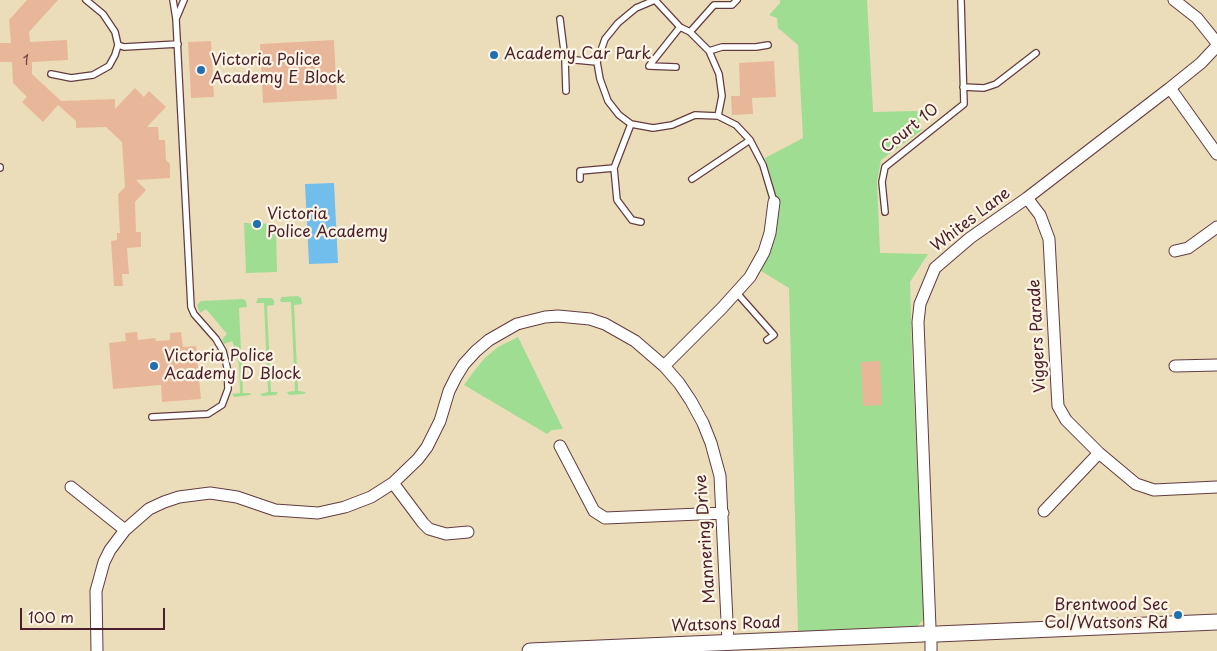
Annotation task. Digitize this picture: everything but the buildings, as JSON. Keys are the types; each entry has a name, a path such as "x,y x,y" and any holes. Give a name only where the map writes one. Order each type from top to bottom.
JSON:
{"street":[{"path":"1174,0 1197,18 1217,44"},
{"name":"Whites Lane","path":"930,638 918,322 920,304 935,268 970,238 1027,198 1170,88 1201,62 1217,44"},
{"path":"1170,88 1217,154"},
{"name":"Viggers Parade","path":"1027,198 1040,215 1049,239 1058,406 1066,420 1099,453 1136,484 1154,490 1217,487"},
{"path":"664,366 750,277 764,252 770,233 774,202"},
{"path":"1175,251 1188,248 1217,228"},
{"name":"Mannering Drive","path":"97,651 95,603 99,575 110,550 125,530 149,509 164,502 196,494 224,494 282,511 318,513 358,502 393,484 418,459 431,440 440,421 449,391 464,364 489,340 517,324 545,317 558,316 590,319 612,328 635,341 664,366 679,383 691,402 711,443 720,476 728,642"},
{"path":"1175,366 1217,365"},
{"path":"560,446 594,511 605,518 723,513"},
{"path":"1044,511 1099,453"},
{"path":"393,484 429,529 446,534 468,532"},
{"path":"71,487 125,530"},
{"name":"Watsons Road","path":"530,651 628,649 728,642 752,646 1217,622"}],"lane":[{"path":"51,74 71,78 98,73 109,66 115,55 118,45 114,32 103,14 86,0"},
{"path":"152,417 208,414 222,405 228,389 227,367 223,351 216,339 194,314 191,307 178,44 173,0"},
{"path":"176,19 184,0"},
{"path":"718,116 722,96 720,74 709,51 690,32 680,27 655,0 636,8 618,23 605,39 597,62 600,79 608,101 620,115 631,124 653,128 672,125 695,115 718,116 736,125 750,140 763,165 774,202"},
{"path":"690,32 714,5 732,5 737,0"},
{"path":"961,0 963,87 984,88 996,84 1036,53"},
{"path":"560,19 566,59 566,91"},
{"path":"676,67 649,66 680,27"},
{"path":"118,45 124,47 178,44"},
{"path":"709,51 722,47 768,45"},
{"path":"566,59 597,62"},
{"name":"Court 10","path":"885,212 882,182 885,167 964,104 963,87"},
{"path":"631,124 614,168 618,200 632,220 641,222"},
{"path":"692,179 750,140"},
{"path":"580,180 580,171 614,168"},
{"path":"736,292 774,335 767,340"}],"green space":[{"path":"780,0 867,0 873,112 917,111 922,130 881,160 877,182 880,253 928,254 910,282 924,619 913,631 798,633 789,288 761,271 775,222 776,195 765,158 803,138 798,45 778,28 777,18 769,15 780,3"},
{"path":"244,223 276,224 277,272 246,273"},
{"path":"298,296 301,298 302,304 294,305 298,391 306,392 304,394 289,395 287,392 295,391 291,302 281,302 280,300 282,297"},
{"path":"258,298 272,298 274,301 274,305 267,306 271,392 278,392 276,395 262,396 260,394 268,392 264,303 256,303"},
{"path":"243,299 246,301 247,307 239,308 243,393 250,393 251,395 234,397 232,394 240,393 239,365 232,341 224,344 222,339 227,334 206,309 200,313 197,305 201,301"},
{"path":"518,337 563,429 552,430 547,434 464,385 485,358 498,347"}],"water":[{"path":"334,183 338,263 309,264 305,184"}],"place":[{"name":"Academy Car Park","path":"494,55"},
{"name":"Victoria Police Academy E Block","path":"201,70"},
{"name":"Victoria Police Academy","path":"257,224"},
{"name":"Victoria Police Academy D Block","path":"154,366"},
{"name":"Brentwood Sec Col/Watsons Rd","path":"1178,615"}]}
